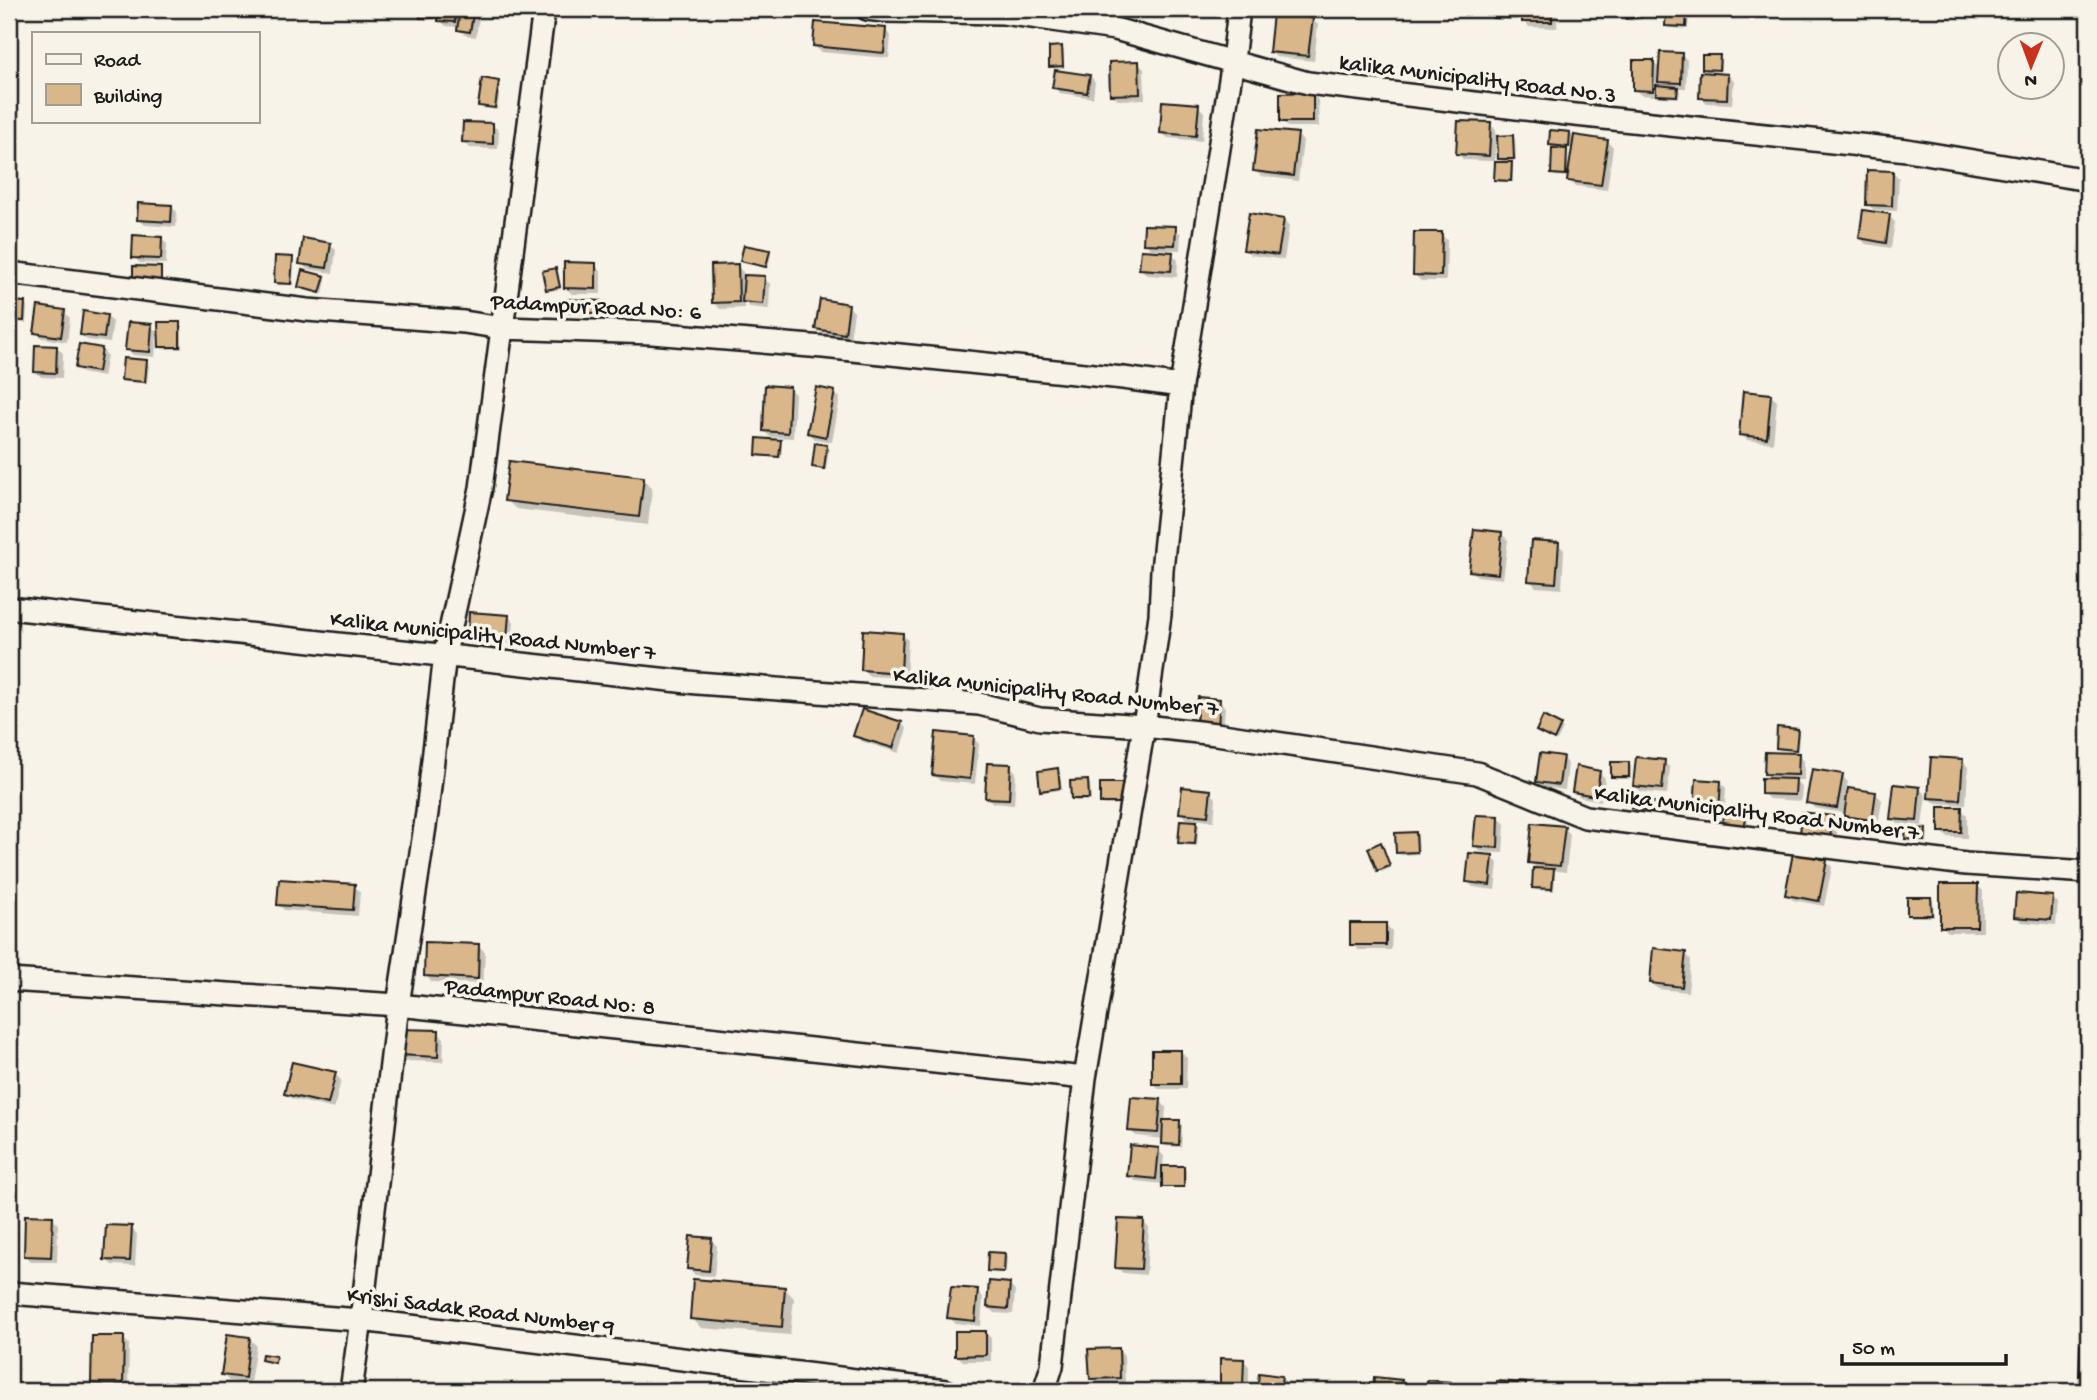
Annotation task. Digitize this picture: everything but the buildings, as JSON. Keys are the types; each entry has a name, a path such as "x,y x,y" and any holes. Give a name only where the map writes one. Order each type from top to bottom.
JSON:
{"street":[{"path":"351,1391 398,1005 427,813 445,654 481,488 544,9"},
{"name":"kalika Municipality Road No.3","path":"867,9 1003,13 1115,29 1308,83 1566,114 1907,150 2088,180"},
{"path":"1044,1391 1052,1366 1085,1078 1160,615 1162,570 1181,386 1239,9"},
{"name":"Padampur Road No: 6","path":"9,273 295,309 464,322 502,328 652,333 810,346 1181,386"},
{"name":"Kalika Municipality Road Number 7","path":"9,608 697,683 979,705 1040,719 1144,726 1230,736 1477,773 1584,817 1966,864 2088,872"},
{"name":"Padampur Road No: 8","path":"9,979 398,1005 1085,1078"},
{"name":"Krishi Sadak Road Number 9","path":"9,1293 361,1320 947,1391"}]}
